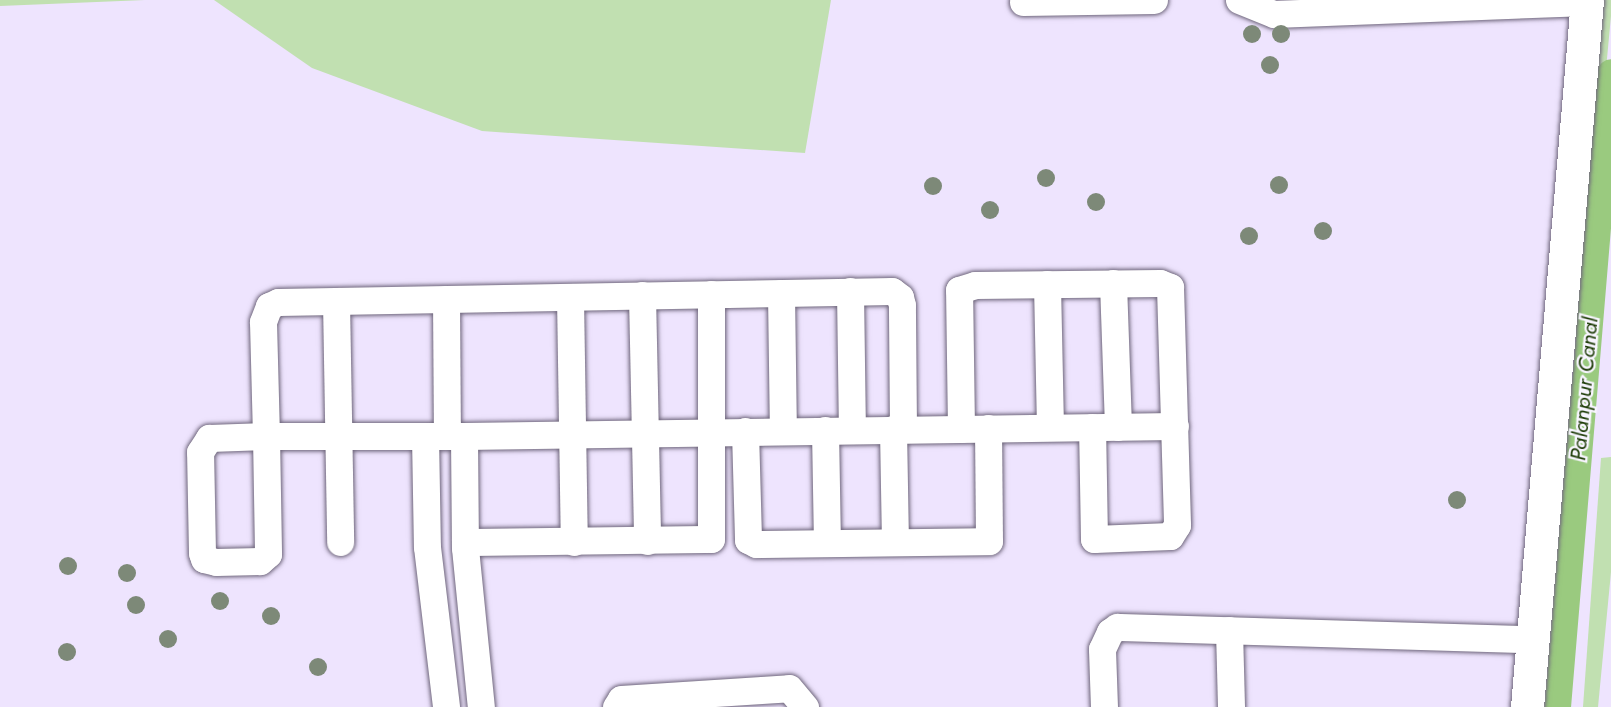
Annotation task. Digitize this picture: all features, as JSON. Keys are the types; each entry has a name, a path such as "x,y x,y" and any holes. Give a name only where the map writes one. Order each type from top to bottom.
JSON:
{"street":[{"path":"1023,2 1154,0"},
{"path":"1239,0 1274,14 1587,1 1527,707"},
{"path":"961,429 959,290 975,285 1113,283 1160,283 1170,287 1175,426 1175,532 1162,538 1094,539 1105,427 1113,283"},
{"path":"1047,284 1050,428"},
{"path":"850,291 852,429"},
{"path":"895,542 898,429 900,297 892,291 336,301 269,306 263,322 266,436 268,554 260,561 209,561 202,553 200,452 203,444 209,438 266,436 446,436 852,429 898,429 961,429 1175,426"},
{"path":"782,293 783,430"},
{"path":"465,542 711,539 713,432 711,294"},
{"path":"642,295 646,541"},
{"path":"570,297 574,542"},
{"path":"446,299 446,436 427,547 446,707"},
{"path":"336,301 340,542"},
{"path":"745,431 748,540 756,544 989,541 988,428"},
{"path":"825,430 827,543"},
{"path":"446,436 465,542 481,707"},
{"path":"432,594 469,592"},
{"path":"1104,707 1102,649 1110,632 1117,627 1532,639"},
{"path":"1229,630 1231,707"},
{"path":"616,707 621,699 789,688 805,707"}],"green space":[{"path":"0,0 145,0 0,6"},
{"path":"214,0 831,0 805,153 482,131 312,68"},
{"path":"1597,0 1611,0 1611,16 1581,335 1563,335"},
{"path":"1563,376 1575,379 1550,707 1535,707"},
{"path":"1611,457 1611,572 1598,707 1583,707 1601,458"}],"waterway":[{"name":"Palanpur Canal","path":"1558,707 1611,72"}]}
